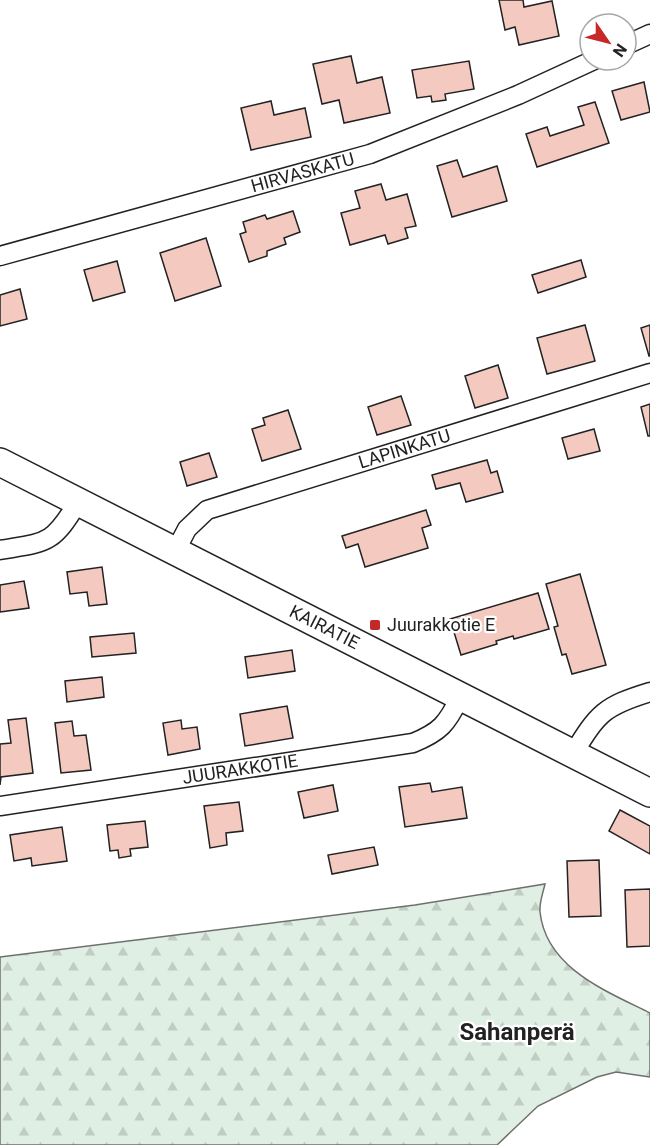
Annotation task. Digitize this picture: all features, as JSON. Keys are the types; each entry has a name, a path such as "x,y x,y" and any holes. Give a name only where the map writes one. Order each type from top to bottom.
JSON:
{"main road":[{"name":"KAIRATIE","path":"0,462 650,793"}],"street":[{"name":"HIRVASKATU","path":"0,255 370,154 519,96 578,68"},
{"name":"LAPINKATU","path":"176,550 188,529 207,510 650,373"},
{"path":"0,550 45,543 65,523 78,502"},
{"path":"573,754 589,728 616,702 650,692"},
{"name":"JUURAKKOTIE","path":"0,806 413,743 434,734 449,720 460,697"}],"green space":[{"path":"545,884 540,912 545,932 566,963 597,986 650,1013 650,1077 616,1072 597,1077 538,1106 497,1145 0,1145 0,957 415,905"}],"building":[{"path":"499,0 523,0 524,7 552,1 559,36 519,45 515,27 505,30"},
{"path":"351,56 357,83 382,77 390,113 344,123 339,100 322,104 313,64"},
{"path":"469,61 474,89 445,94 446,100 432,102 431,96 417,98 412,70"},
{"path":"644,82 650,112 621,120 612,91"},
{"path":"271,101 274,115 305,108 311,137 251,150 241,108"},
{"path":"595,102 609,143 537,167 526,134 547,127 550,136 584,125 578,107"},
{"path":"457,160 463,177 497,166 507,201 452,217 437,166"},
{"path":"381,184 386,200 407,194 416,226 405,228 408,238 388,244 385,235 350,245 341,213 360,208 355,191"},
{"path":"293,211 300,232 284,238 286,244 267,251 267,256 249,262 240,234 246,232 243,222 265,215 267,219"},
{"path":"206,238 221,286 175,301 160,253"},
{"path":"581,260 586,277 538,293 532,275"},
{"path":"117,261 125,292 93,301 84,270"},
{"path":"20,289 27,319 0,326 0,295"},
{"path":"585,325 595,361 547,374 537,338"},
{"path":"650,325 650,356 649,356 641,328"},
{"path":"498,365 508,398 475,408 465,376"},
{"path":"401,396 411,425 377,435 368,407"},
{"path":"650,404 650,436 648,436 641,407"},
{"path":"288,410 301,449 262,461 252,429 265,425 263,418"},
{"path":"594,429 600,451 568,459 562,438"},
{"path":"209,453 217,477 187,486 180,462"},
{"path":"487,460 491,473 497,471 503,492 466,502 460,483 436,489 432,475"},
{"path":"426,510 431,525 422,528 428,548 365,567 358,544 346,548 342,536"},
{"path":"102,567 107,604 89,606 87,592 70,594 67,572"},
{"path":"580,574 606,665 572,674 566,654 562,655 554,627 558,626 546,584"},
{"path":"24,581 29,608 0,612 0,585"},
{"path":"538,593 549,629 514,639 513,636 496,641 497,644 461,655 450,619"},
{"path":"134,633 136,653 92,657 90,637"},
{"path":"292,650 295,671 248,678 245,657"},
{"path":"102,677 104,697 67,702 65,681"},
{"path":"287,706 293,738 245,746 240,714"},
{"path":"26,718 33,773 1,777 0,785 0,744 11,743 8,720"},
{"path":"181,720 182,729 197,727 200,749 168,755 163,723"},
{"path":"72,721 74,736 86,735 91,770 61,773 55,723"},
{"path":"430,783 432,792 462,787 467,818 405,827 399,787"},
{"path":"333,785 338,811 304,818 298,792"},
{"path":"239,802 243,831 226,833 227,845 210,848 204,806"},
{"path":"620,810 650,826 650,854 609,831"},
{"path":"145,821 148,847 130,849 131,856 119,858 118,850 110,851 107,825"},
{"path":"62,827 67,861 32,866 31,858 14,861 10,835"},
{"path":"374,847 378,865 332,874 328,855"},
{"path":"599,860 601,916 569,917 567,861"},
{"path":"650,889 650,946 627,947 625,890"}],"place":[{"name":"Juurakkotie E","path":"375,625"}],"district":[{"name":"Sahanperä","path":"517,1032"}]}
